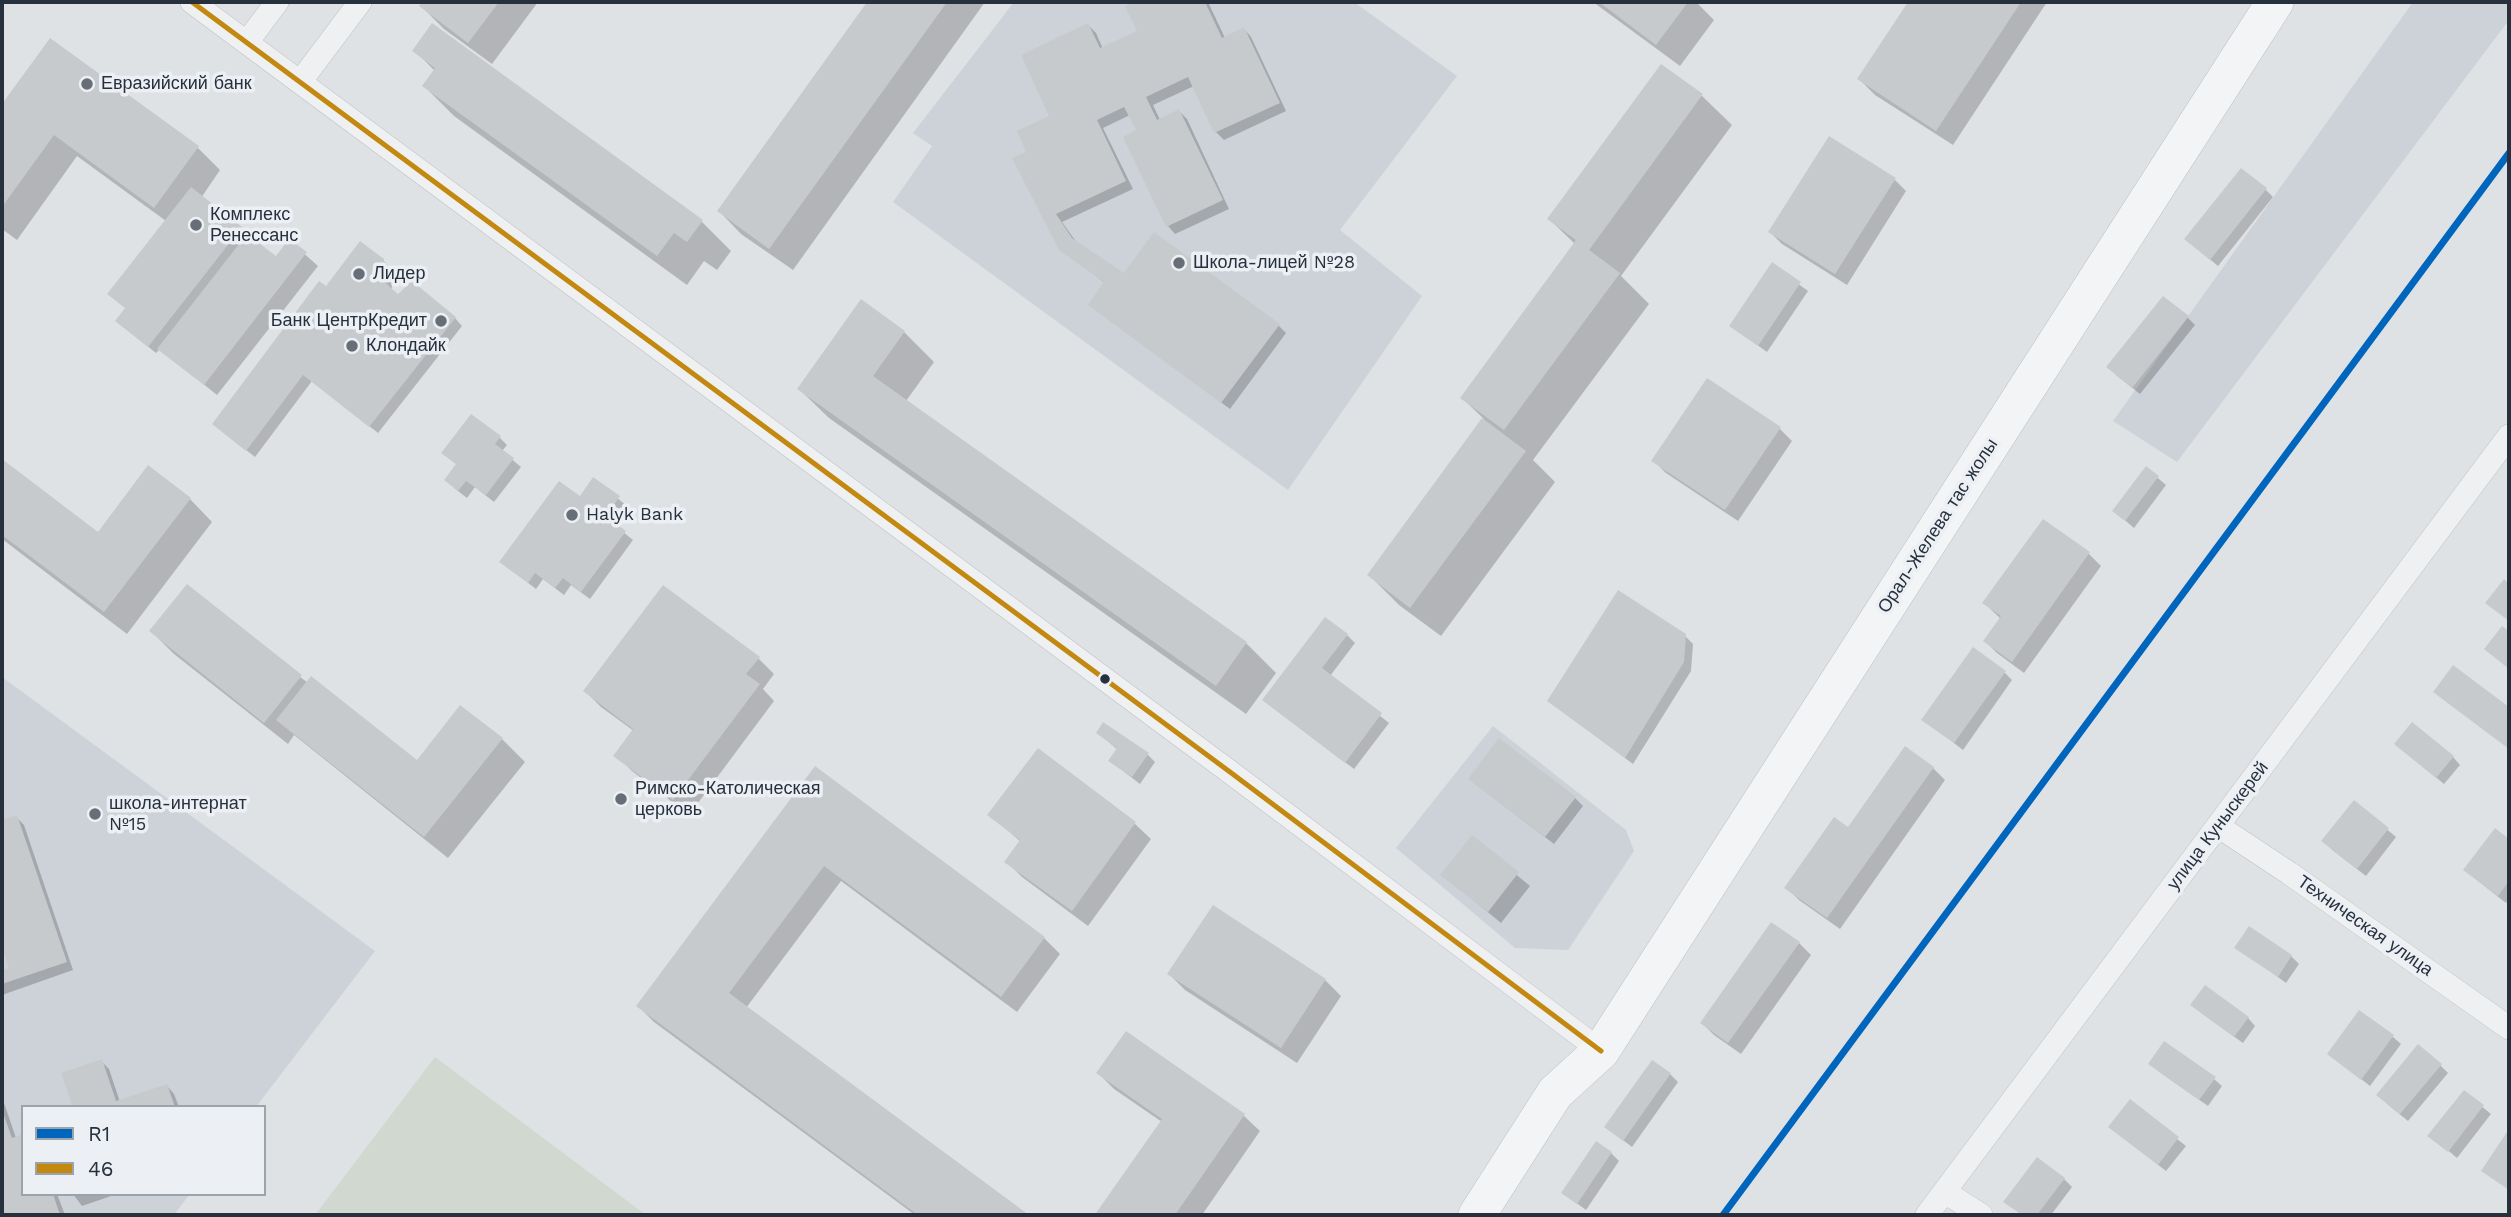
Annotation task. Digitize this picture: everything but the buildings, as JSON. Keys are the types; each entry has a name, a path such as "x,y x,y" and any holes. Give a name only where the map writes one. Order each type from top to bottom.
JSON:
{"main road":[{"name":"Орал-Желева тас жолы","path":"1477,1215 1555,1093 1601,1051 2275,2"}],"street":[{"path":"192,2 1230,772 1601,1051"},
{"path":"247,42 276,2"},
{"path":"300,82 360,2"},
{"name":"улица Куныскерей","path":"1927,1215 2218,826 2501,464 2509,436"},
{"name":"Техническая улица","path":"2218,826 2509,1028"},
{"path":"1945,1192 1981,1215"}],"shaded area":[{"name":"Школа-лицей №28","path":"1014,2 1354,2 1457,76 1340,230 1422,296 1288,490 893,202 932,146 913,133"},
{"path":"2413,2 2509,2 2509,20 2177,462 2113,421"},
{"name":"школа-интернат №15","path":"2,677 375,951 258,1105 21,1105 21,1196 188,1196 174,1215 2,1215"},
{"path":"1493,726 1626,830 1634,851 1568,950 1515,948 1396,848"},
{"path":"435,1057 646,1215 315,1215"}],"transit line":[{"name":"46","path":"192,2 1230,772 1601,1051"},
{"name":"R1","path":"1723,1215 2509,153"}],"place":[{"name":"Евразийский банк","path":"87,84"},
{"name":"Комплекс Ренессанс","path":"196,225"},
{"name":"Школа-лицей №28","path":"1179,263"},
{"name":"Лидер","path":"359,274"},
{"name":"Банк ЦентрКредит","path":"441,321"},
{"name":"Клондайк","path":"352,346"},
{"name":"Halyk Bank","path":"572,515"},
{"name":"Римско-Католическая церковь","path":"621,799"},
{"name":"школа-интернат №15","path":"95,814"}]}
